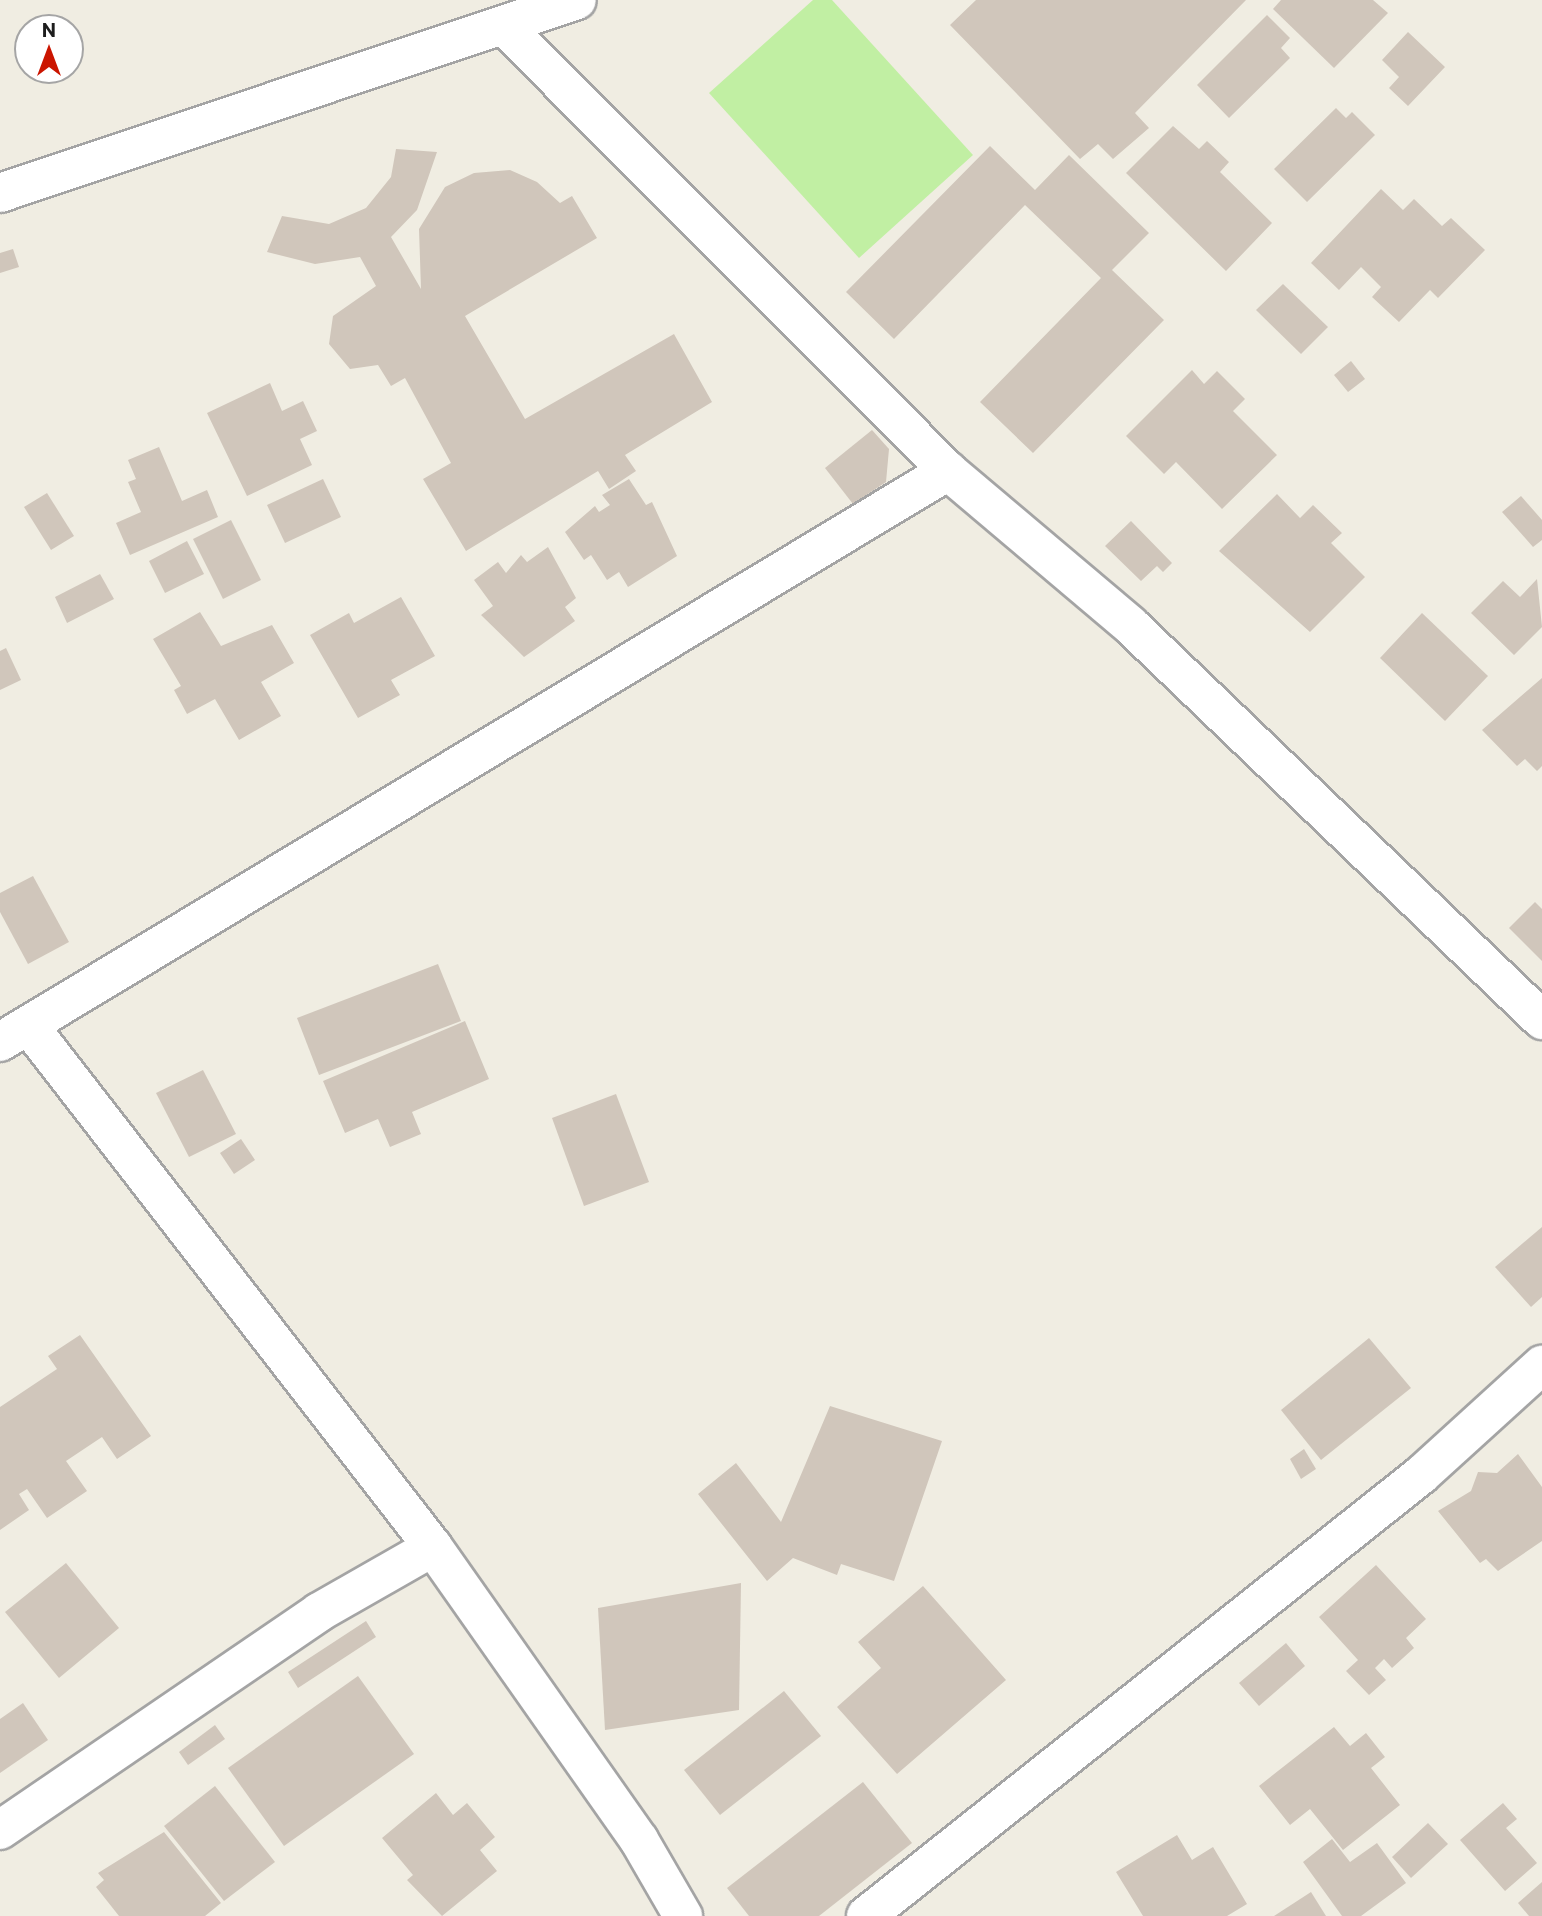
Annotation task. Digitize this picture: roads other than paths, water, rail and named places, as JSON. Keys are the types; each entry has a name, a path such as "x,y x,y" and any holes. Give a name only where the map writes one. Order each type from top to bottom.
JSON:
{"street":[{"path":"0,193 577,0"},
{"path":"504,26 948,471 1130,625 1542,1020"},
{"path":"683,1916 639,1840 432,1547 15,1034 948,471"},
{"path":"866,1916 1421,1475 1542,1365"},
{"path":"0,1830 319,1612 432,1547"}]}
